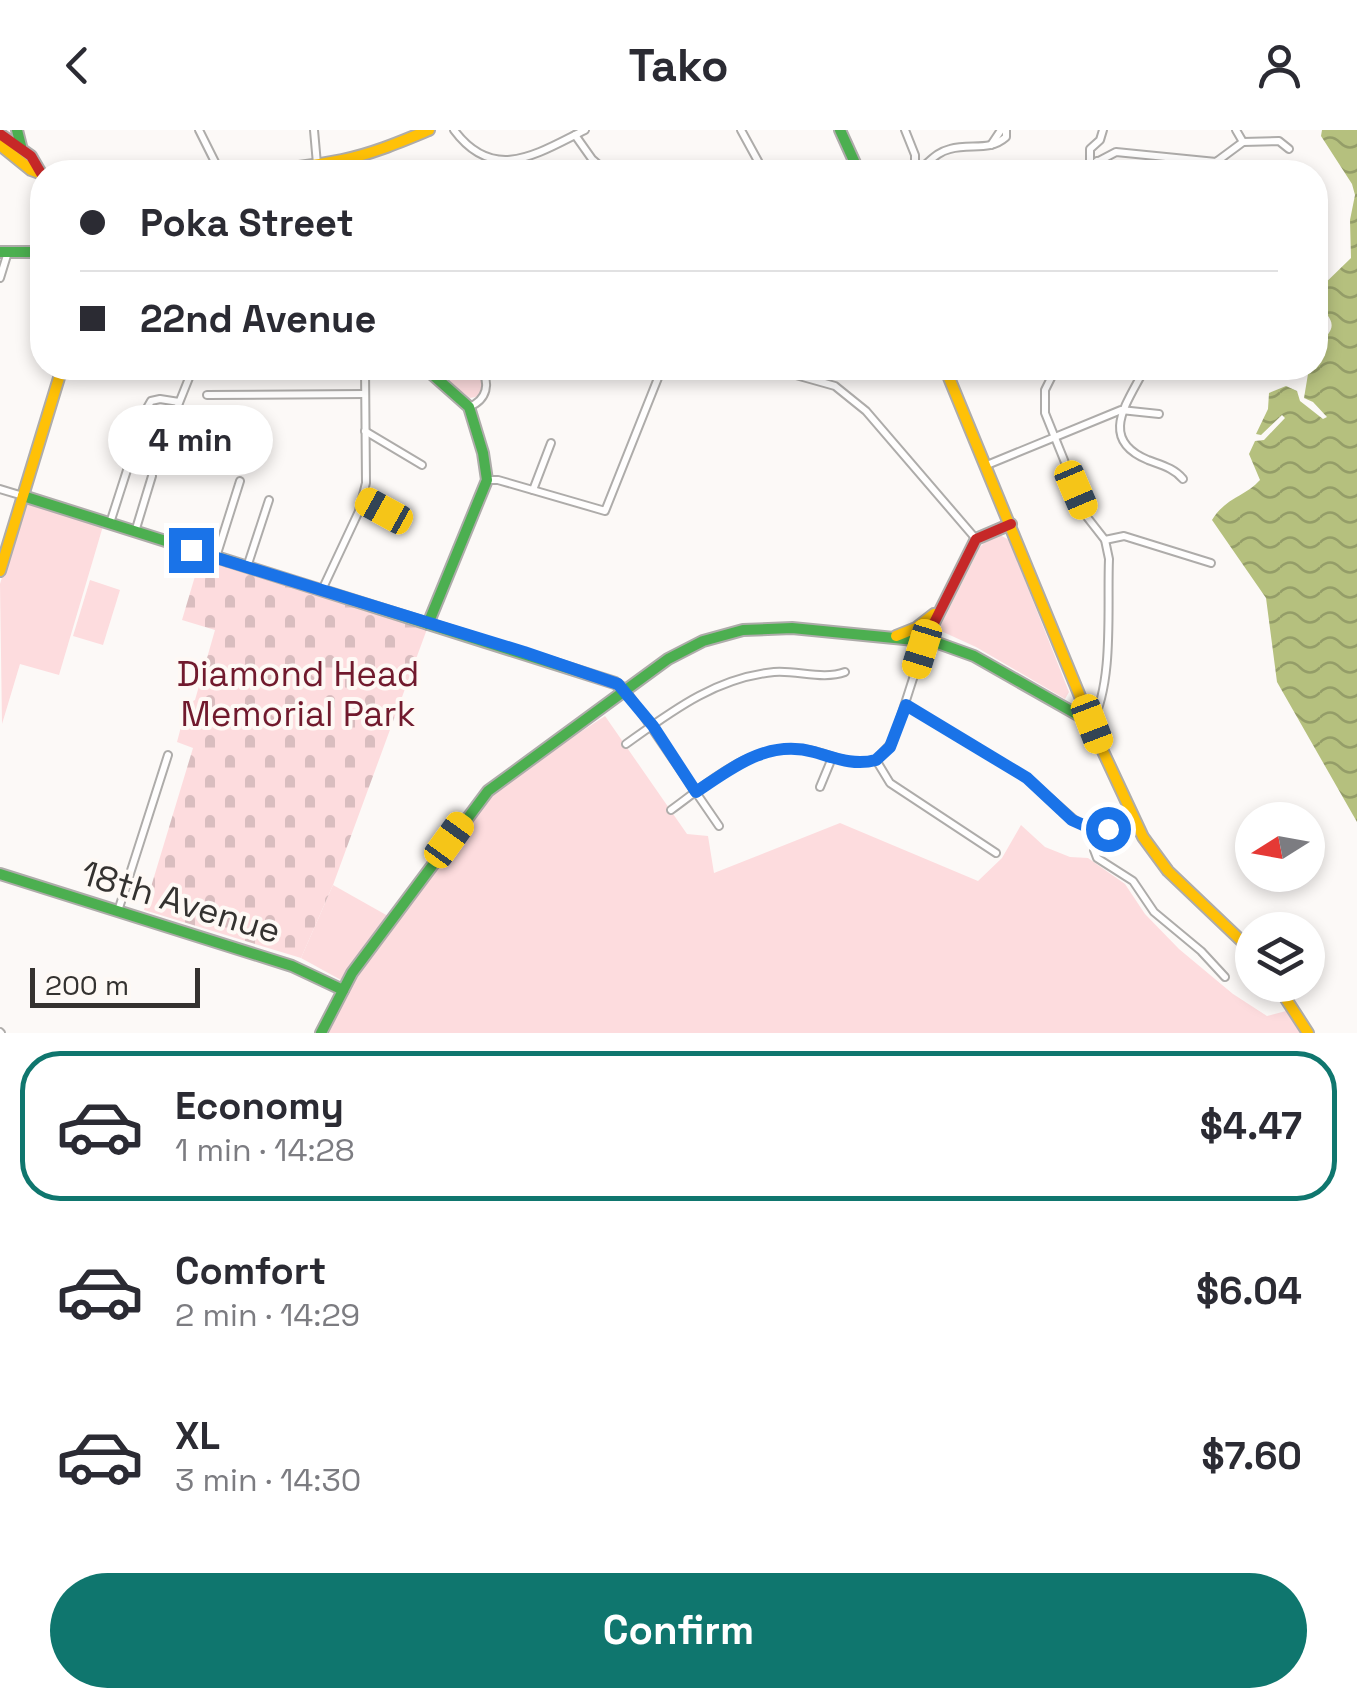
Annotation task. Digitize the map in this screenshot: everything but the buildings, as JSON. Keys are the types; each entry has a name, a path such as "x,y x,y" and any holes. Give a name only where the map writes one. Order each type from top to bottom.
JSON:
{"street":[{"path":"0,134 7,130"},
{"path":"16,130 21,146"},
{"path":"199,130 214,160"},
{"path":"314,130 317,160"},
{"path":"344,160 374,153 429,130"},
{"path":"454,130 464,143 482,155 510,160"},
{"path":"518,160 585,130"},
{"path":"741,130 757,160"},
{"path":"840,130 854,160"},
{"path":"904,130 915,160"},
{"path":"928,160 947,149 991,145 1004,130"},
{"path":"1093,160 1090,149 1100,140 1103,130"},
{"path":"1236,130 1243,142"},
{"path":"0,134 36,160"},
{"path":"575,135 593,160"},
{"path":"1219,160 1243,142 1278,140 1289,149"},
{"path":"0,145 30,169"},
{"path":"1098,160 1116,152 1196,160"},
{"path":"0,278 4,252 30,252"},
{"path":"0,571 58,380"},
{"path":"169,428 188,380"},
{"path":"322,592 366,483 365,380"},
{"path":"428,624 487,480 469,408 438,380"},
{"path":"469,408 481,400 487,386 485,380"},
{"path":"487,480 605,511 657,380"},
{"path":"814,380 835,386 866,411 976,539"},
{"path":"950,380 1134,820 1162,864 1235,935"},
{"path":"1051,380 1043,402 1054,438 1087,516 1105,540 1109,559 1105,660 1100,704 1092,724"},
{"path":"1138,380 1121,410 1120,437 1130,452 1176,471 1183,479"},
{"path":"207,395 365,394"},
{"path":"110,523 151,402 180,402"},
{"path":"987,465 1121,410 1159,414"},
{"path":"365,432 422,465"},
{"path":"534,490 551,443"},
{"path":"135,532 152,476"},
{"path":"216,557 240,480"},
{"path":"0,489 618,684 653,726 719,826"},
{"path":"362,499 405,523"},
{"path":"247,567 269,500"},
{"path":"671,810 745,760 769,750 809,750 860,763 876,760 890,747 925,641 976,539 1011,524"},
{"path":"1105,540 1124,536 1212,563"},
{"path":"892,638 922,625 940,609"},
{"path":"322,1033 343,990 488,791 668,659 704,641 743,630 792,628 925,641 974,656 1092,724"},
{"path":"626,744 702,692 745,676 845,672"},
{"path":"906,705 1027,778 1072,820 1096,828 1118,828 1134,820"},
{"path":"118,911 168,756"},
{"path":"820,787 832,758"},
{"path":"876,760 890,782 996,853"},
{"path":"1096,828 1097,858 1134,881 1154,912 1201,951 1225,978"},
{"name":"18th Avenue","path":"0,874 292,966 343,990"},
{"path":"1288,1002 1308,1033"}],"green space":[{"path":"447,380 483,380 481,396 470,398"},
{"path":"24,502 103,526 59,675 20,664 2,724 0,584"},
{"path":"1000,535 1009,540 1069,692 1065,699 941,631 980,547"},
{"name":"Diamond Head Memorial Park","path":"201,556 427,629 333,885 301,958 144,910 193,748 177,742 187,704 195,700 215,630 182,620"},
{"path":"90,580 120,590 103,645 73,636"},
{"path":"605,716 687,834 708,836 714,873 840,823 978,881 1002,858 1021,825 1045,847 1070,857 1088,858 1125,884 1145,914 1179,949 1235,995 1235,1002 1245,1002 1267,1016 1286,1011 1300,1033 328,1033 357,976 483,803 516,774"},
{"path":"333,885 388,916 341,980 301,958"}],"water":[{"path":"1322,130 1357,130 1357,822 1277,682 1266,598 1212,520 1223,506 1260,480 1249,454 1255,441 1264,440 1285,418 1282,415 1261,435 1256,434 1268,409 1269,393 1286,386 1297,391 1300,401 1323,419 1327,417 1304,398 1307,380 1328,380 1328,334 1332,324 1328,316 1328,280 1351,258 1350,220 1355,195 1321,136"}],"traffic: fast":[{"path":"17,130 21,146"},
{"path":"840,130 854,160"},
{"path":"0,252 30,252"},
{"path":"428,624 487,480 469,407 439,380"},
{"path":"23,496 615,683 627,692"},
{"path":"321,1033 352,973 488,791 668,659 703,641 743,630 792,628 935,642 974,656 1092,723"},
{"path":"0,874 292,966 343,990"}],"traffic: slow":[{"path":"342,160 429,130"},
{"path":"0,145 30,169"},
{"path":"0,571 58,380"},
{"path":"950,380 1100,745 1143,837 1168,871 1235,935"},
{"path":"896,636 916,628 934,614"},
{"path":"1288,1002 1308,1033"}],"traffic: jam":[{"path":"0,134 33,160"},
{"path":"925,641 976,539 1011,524"}],"route":[{"path":"191,550 618,684 653,726 696,792 754,754 769,750 809,750 852,762 876,760 890,747 906,705 1027,778 1072,820 1090,828 1108,829"}]}
